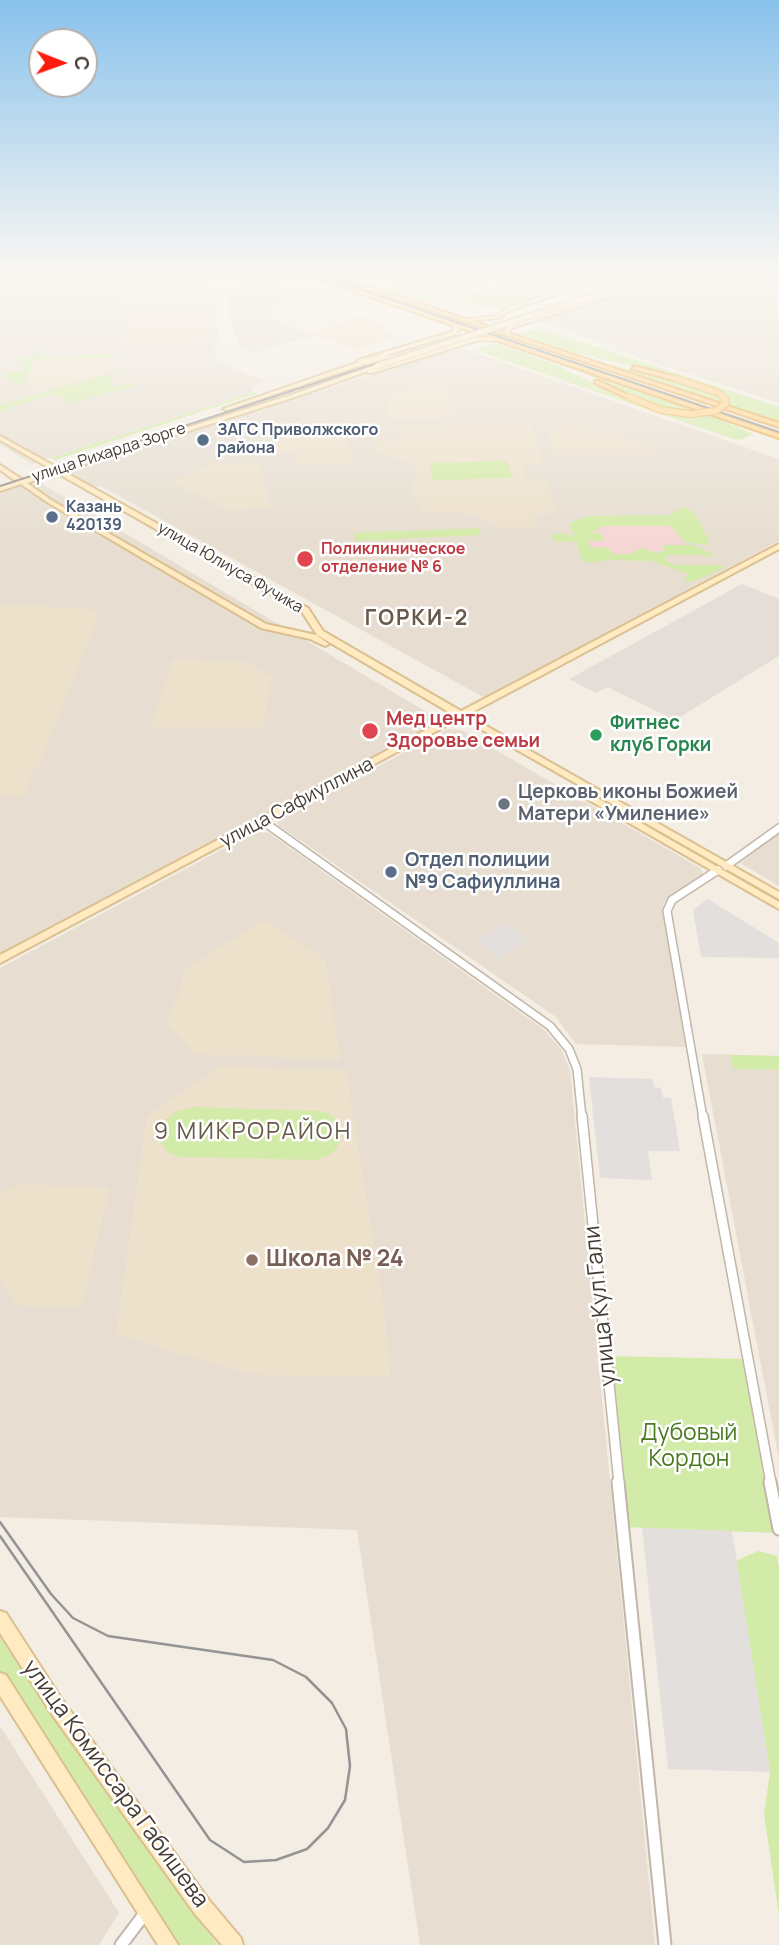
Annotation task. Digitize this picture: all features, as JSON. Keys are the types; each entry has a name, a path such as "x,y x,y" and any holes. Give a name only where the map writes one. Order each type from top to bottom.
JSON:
{"main road":[{"path":"325,375 345,367"},
{"name":"улица Рихарда Зорге","path":"0,489 47,466 351,367"},
{"name":"улица Рихарда Зорге","path":"0,482 56,471 375,367"},
{"path":"337,381 384,367"},
{"path":"568,367 661,410 682,414 716,411 725,404 726,400 719,393 674,378 626,367"},
{"path":"576,367 779,436"},
{"path":"607,367 779,425"},
{"name":"улица Юлиуса Фучика","path":"0,438 305,610 320,633 459,718"},
{"name":"улица Юлиуса Фучика","path":"0,467 49,501 264,626 313,637 722,868 779,896"},
{"name":"улица Сафиуллина","path":"0,959 779,546"},
{"name":"улица Юлиуса Фучика","path":"722,868 779,906"},
{"name":"улица Комиссара Габишева","path":"0,1619 57,1707 202,1906 234,1945"},
{"name":"улица Комиссара Габишева","path":"0,1681 169,1945"}],"street":[{"name":"улица Кул Гали","path":"262,821 550,1026 569,1049 577,1069 665,1945"},
{"path":"779,828 672,900 667,911 779,1529"},
{"path":"121,1945 147,1910"}],"shaded area":[{"path":"0,367 231,367 263,380 263,383 252,387 253,392 32,464 0,445"},
{"path":"28,367 111,367 111,372 44,391 25,382"},
{"path":"396,367 515,367 779,459 779,541 485,698 101,486 95,487 66,471"},
{"path":"667,367 779,367 779,403"},
{"path":"446,384 453,415 439,419 387,419 387,396 420,385"},
{"path":"530,423 542,463 526,464 525,478 547,479 558,513 534,514 537,527 502,528 466,513 425,513 419,510 411,483 417,483 414,464 376,452 378,441 402,439 400,425"},
{"path":"554,423 579,423 635,439 652,446 655,455 555,455 548,431 555,428"},
{"path":"330,424 343,424 354,463 297,465 294,453 271,454 268,443"},
{"path":"261,462 269,508 228,511 172,481 215,464"},
{"path":"26,484 42,484 440,720 0,953 0,493"},
{"path":"675,521 687,548 587,559 582,523"},
{"path":"742,584 779,599 779,656 675,720 607,687 596,693 569,679"},
{"path":"0,605 88,608 99,614 38,768 33,770 23,796 0,796"},
{"path":"172,659 244,661 272,676 263,728 151,727"},
{"path":"448,729 461,730 700,868 703,873 700,878 663,903 689,1047 576,1044 556,1017 278,825 282,818"},
{"path":"253,833 269,833 543,1029 561,1049 570,1070 655,1945 420,1945 357,1530 0,1517 0,968"},
{"path":"779,833 779,886 740,863"},
{"path":"708,899 779,943 779,958 701,957 693,910"},
{"path":"265,920 325,959 341,1060 197,1054 166,1023 182,985 184,969"},
{"path":"505,924 527,940 498,958 476,942"},
{"path":"702,1054 779,1056 779,1460"},
{"name":"Школа № 24","path":"220,1066 346,1070 384,1308 390,1377 274,1376 241,1372 116,1334 147,1116"},
{"path":"589,1077 653,1079 654,1087 661,1088 663,1098 671,1098 680,1151 648,1151 652,1180 600,1178"},
{"path":"22,1184 109,1188 82,1308 16,1305 0,1280 0,1193"},
{"path":"642,1528 732,1531 770,1772 668,1769"},
{"path":"0,1726 119,1913 99,1945 0,1945"}],"green space":[{"path":"23,367 32,367 31,371 27,371 26,383 17,384 3,378 6,373 23,371"},
{"path":"524,367 559,367 625,398 632,395 579,371 709,415 753,434 740,440"},
{"path":"615,367 672,380 676,376 636,367 657,367 779,407 779,422"},
{"path":"113,373 112,386 142,383 73,403 54,394 6,409 10,412 0,410 0,405 79,382 76,388 81,382"},
{"path":"253,392 258,393 55,460 51,458"},
{"path":"507,461 512,478 433,480 430,463"},
{"path":"683,506 695,513 709,542 706,545 684,542 671,526 605,526 592,532 601,534 606,540 588,541 590,547 608,548 613,554 630,554 642,548 657,553 664,551 662,545 694,545 714,555 709,558 705,555 665,555 666,561 674,565 722,565 724,568 691,582 684,580 688,574 652,561 612,560 587,563 580,557 577,542 555,541 551,535 560,533 576,536 570,523 587,516 671,515"},
{"path":"479,528 481,535 355,541 354,533"},
{"path":"730,1055 779,1056 779,1070 734,1069"},
{"path":"195,1107 319,1111 330,1114 338,1121 343,1135 336,1149 315,1160 180,1157 169,1153 159,1141 163,1122 177,1111"},
{"name":"Дубовый Кордон","path":"606,1356 748,1359 777,1533 623,1527"},
{"path":"758,1551 777,1556 779,1566 779,1915 764,1814 770,1772 736,1561"},
{"path":"0,1633 123,1816 218,1945 178,1945 168,1933 0,1671"}],"tram line":[{"path":"0,486 366,367"},
{"path":"587,367 779,432"},
{"path":"0,1522 51,1594 73,1618 108,1636 273,1660 306,1677 332,1703 346,1729 350,1766 345,1800 328,1828 307,1849 276,1860 244,1862 210,1840 0,1536"}],"place":[{"name":"ЗАГС Приволжского района","path":"203,440"},
{"name":"Казань 420139","path":"52,517"},
{"name":"Поликлиническое отделение № 6","path":"305,559"},
{"name":"Мед центр Здоровье семьи","path":"370,731"},
{"name":"Фитнес клуб Горки","path":"596,735"},
{"name":"Церковь иконы Божией Матери «Умиление»","path":"504,804"},
{"name":"Отдел полиции №9 Сафиуллина","path":"391,872"},
{"name":"Школа № 24","path":"252,1260"}],"district":[{"name":"ГОРКИ-2","path":"417,619"},
{"name":"9 МИКРОРАЙОН","path":"253,1133"}]}
